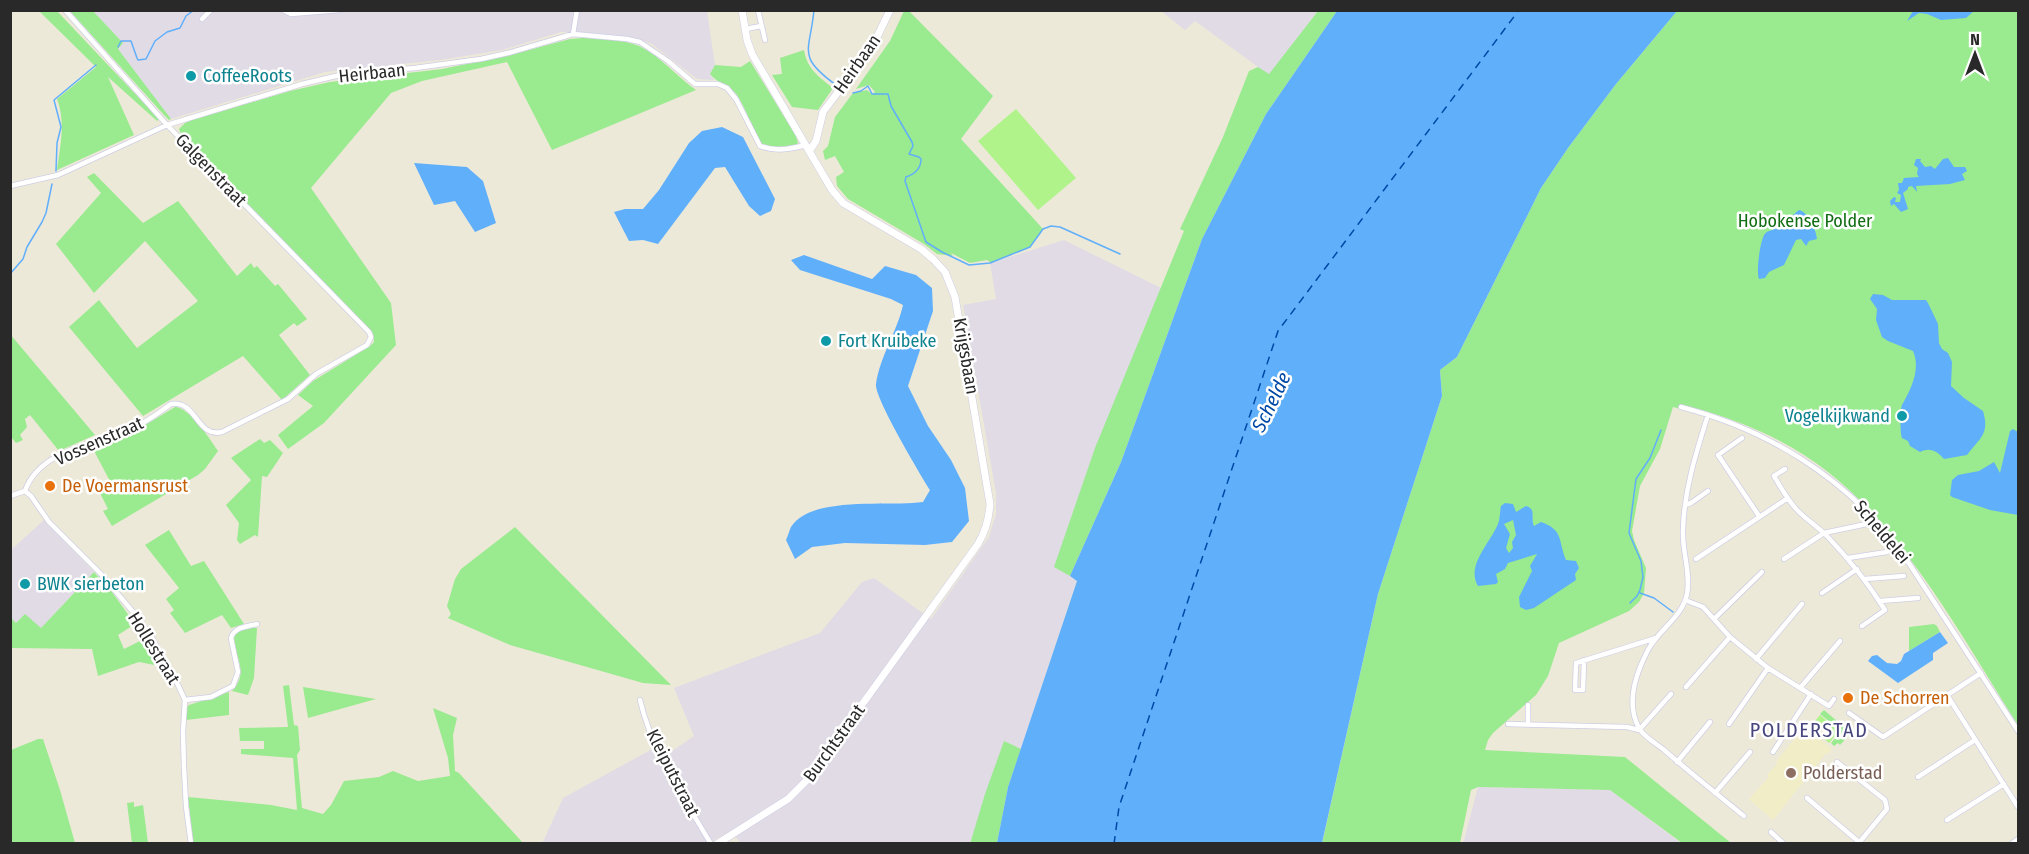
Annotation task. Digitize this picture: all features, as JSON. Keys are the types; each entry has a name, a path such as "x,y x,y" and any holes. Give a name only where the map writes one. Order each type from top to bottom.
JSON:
{"main road":[{"name":"Krijgsbaan","path":"742,10 752,54 832,190 843,203 933,258 945,272 955,297 990,504 984,534 926,616"},
{"name":"Heirbaan","path":"808,147 816,141 824,112 868,52 890,10"},
{"name":"Burchtstraat","path":"717,843 788,799 809,778 926,616"}],"street":[{"path":"64,10 167,125"},
{"path":"202,20 211,10"},
{"path":"283,10 291,14 339,10"},
{"path":"573,34 577,10"},
{"path":"759,10 765,40"},
{"path":"746,29 761,26"},
{"name":"Heirbaan","path":"167,125 263,95 340,75 449,64 508,53 573,34 640,42 668,61 695,84 718,84 727,88 736,99 760,146 769,150 808,147"},
{"name":"Galgenstraat","path":"10,186 58,176 167,125 369,332 370,337"},
{"name":"Vossenstraat","path":"25,492 29,480 57,458 72,450 136,427 171,404 186,407 207,432 215,434 222,432 288,399 316,374 367,345 370,337"},
{"name":"Scheldelei","path":"1681,407 1708,414 1759,434 1804,460 1837,484 1876,522 1907,560 2019,731"},
{"path":"1639,730 1633,711 1632,698 1637,677 1645,656 1656,638 1677,616 1685,600 1688,584 1683,542 1685,505 1692,465 1708,414"},
{"path":"1742,438 1718,455 1759,516"},
{"path":"1785,469 1774,476 1788,498 1798,512 1824,533 1848,558 1885,610 1862,626"},
{"path":"10,495 25,492"},
{"name":"Hollestraat","path":"25,492 32,496 49,522 86,558 139,619 161,652 185,700 184,768 191,843"},
{"path":"1685,505 1708,492"},
{"path":"1696,558 1788,498"},
{"path":"1784,559 1824,533 1876,522"},
{"path":"1848,558 1887,552"},
{"path":"1822,593 1857,570"},
{"path":"1714,619 1762,572"},
{"path":"1865,579 1904,576"},
{"path":"1880,602 1918,598"},
{"path":"1685,600 1701,605 1730,637 1768,668 1829,706 1834,699"},
{"path":"1756,659 1802,604"},
{"path":"185,700 212,697 233,686 238,672 232,633 237,629 257,624"},
{"path":"1686,687 1730,637"},
{"path":"1584,660 1583,690 1575,690 1576,663 1584,660 1656,638"},
{"path":"1800,688 1839,641"},
{"path":"1636,644 1643,650 1645,656"},
{"path":"1729,724 1768,668"},
{"path":"1849,713 1883,737 1981,674"},
{"path":"1639,730 1671,694"},
{"path":"1773,752 1811,694"},
{"path":"1947,695 2004,784 2016,798 2019,807"},
{"name":"Kleiputstraat","path":"640,700 662,758 711,843"},
{"path":"1528,705 1528,725"},
{"path":"1677,762 1710,722"},
{"path":"1508,724 1627,727 1639,730 1744,816"},
{"path":"1918,777 1975,740"},
{"path":"1715,793 1750,752"},
{"path":"1807,798 1858,843 1887,809 1885,800 1838,762"},
{"path":"1947,820 2004,784"},
{"path":"1771,832 1784,843"},
{"path":"2011,843 2019,839"}],"shaded area":[{"path":"93,11 707,11 715,65 710,74 714,80 697,79 652,44 636,38 561,32 502,50 440,60 325,72 171,119 117,48 123,43"},
{"path":"1161,11 1318,11 1269,75 1195,21 1185,30"},
{"path":"1064,240 1161,288 1139,340 1077,580 1021,749 1005,742 970,843 741,843 730,831 709,843 542,844 563,798 654,748 659,760 694,736 674,688 820,633 862,582 874,578 931,619 989,537 996,514 996,493 963,305 996,299 990,263"},
{"path":"44,520 94,572 41,628 16,623 11,618 11,550"},
{"name":"Polderstad","path":"1805,726 1832,749 1828,754 1826,753 1773,820 1749,799 1769,777 1767,775 1778,759"},
{"path":"1478,787 1610,790 1681,843 1463,844"}],"green space":[{"path":"39,11 57,11 159,119 157,121 108,77 134,135 57,170 62,126 57,99 96,67"},
{"path":"70,11 93,11 123,43 118,49 171,119 165,116"},
{"path":"904,11 909,11 993,96 961,139 1043,229 1030,247 991,263 987,260 970,263 951,253 953,256 937,254 848,199 837,186 836,177 844,172 835,156 825,160 823,151 828,146 835,117 853,93 867,90 872,94 875,92 869,85 856,89 890,41"},
{"path":"1318,11 1337,11 1266,114 1202,239 1121,462 1070,576 1054,567 1095,448 1184,231 1180,229 1223,137 1249,71 1258,67 1269,74"},
{"name":"Hobokense Polder","path":"1677,11 2018,11 2018,725 1933,591 1884,526 1857,498 1813,461 1764,433 1712,413 1694,408 1692,412 1673,407 1660,449 1640,486 1632,531 1646,568 1644,593 1639,602 1629,611 1559,643 1548,676 1536,695 1493,733 1485,750 1625,757 1731,843 1682,843 1610,790 1478,787 1471,790 1460,843 1322,844 1378,594 1442,396 1440,370 1457,357 1541,188 1616,84"},
{"path":"570,39 619,41 639,46 655,55 696,90 552,150 507,62 422,81 391,93 311,188 391,303 396,345 324,423 288,449 278,435 313,406 298,395 313,381 370,346 374,342 373,333 182,137 179,129 192,120 290,91 330,82 442,69 506,56"},
{"path":"804,50 811,67 833,88 818,110 792,107 772,75 782,74 780,58"},
{"path":"750,61 796,136 797,145 775,147 762,144 737,95 710,74 715,65 741,67"},
{"path":"1016,109 1076,178 1038,210 978,141"},
{"path":"94,173 143,223 178,201 237,276 251,263 254,268 257,266 275,286 278,284 307,319 297,326 294,323 279,335 310,375 282,400 243,356 143,416 69,327 99,300 137,348 198,301 145,241 94,293 56,244 101,193 87,177"},
{"path":"10,334 95,435 59,451 30,415 25,419 27,427 20,435 23,440 16,443 11,437"},
{"path":"175,407 181,408 193,418 218,451 198,475 112,526 103,511 108,509 99,491 112,485 92,447 142,427"},
{"path":"260,439 264,443 270,440 283,453 267,477 262,476 258,537 255,535 240,544 237,540 239,523 226,505 251,480 231,458"},
{"path":"515,527 671,685 643,683 510,645 448,618 451,614 447,606 455,579 461,569"},
{"path":"169,530 191,566 204,561 244,624 231,628 222,615 185,633 170,613 174,610 166,599 179,588 145,545"},
{"path":"94,572 135,624 118,635 124,649 148,637 165,667 139,662 98,676 92,649 11,648 11,618 16,623 25,614 41,628"},
{"path":"1934,624 1940,632 1909,651 1909,627"},
{"path":"257,628 254,678 248,695 232,691 241,671 234,636 240,630"},
{"path":"289,685 294,725 298,726 300,750 297,755 302,808 323,814 331,805 344,781 379,777 393,771 418,781 450,776 448,758 433,708 457,718 453,735 455,771 523,843 193,843 188,797 271,805 297,810 293,758 241,754 241,749 264,749 264,741 240,741 239,728 288,727 283,686"},
{"path":"303,687 376,699 308,718"},
{"path":"229,692 229,715 186,720 189,705"},
{"path":"1824,710 1851,733 1840,745 1838,743 1834,746 1831,743 1841,731 1820,714"},
{"path":"1820,715 1827,721 1818,733 1810,727"},
{"path":"1832,725 1839,731 1829,743 1822,737"},
{"path":"43,739 75,843 11,843 11,750"},
{"path":"1004,741 1021,749 1008,787 997,843 970,844 985,794"},
{"path":"134,802 134,807 143,805 148,843 132,843 127,803"}],"water":[{"name":"Schelde","path":"1337,11 1677,11 1616,84 1541,188 1457,357 1440,370 1442,396 1378,594 1322,843 997,843 1008,787 1077,581 1070,576 1121,462 1202,239 1266,114"},
{"path":"1913,11 1974,11 1966,18 1941,20 1919,13 1907,21"},
{"path":"722,127 743,137 775,199 771,211 760,216 749,206 725,167 715,168 658,244 643,240 629,241 614,212 625,209 643,209 659,190 689,143 702,131"},
{"path":"1948,158 1954,167 1965,167 1967,171 1962,174 1965,180 1950,184 1916,186 1917,192 1912,186 1908,187 1903,193 1908,209 1901,212 1894,204 1891,206 1890,201 1894,197 1895,202 1900,202 1901,195 1897,193 1898,183 1902,183 1904,178 1919,177 1918,168 1914,165 1916,159 1921,159 1925,167 1931,166 1935,169 1943,159"},
{"path":"414,163 467,167 483,181 496,223 475,232 455,201 434,205"},
{"path":"1799,210 1811,222 1817,239 1809,241 1806,246 1801,239 1796,240 1784,265 1769,272 1765,278 1759,279 1759,257 1764,235 1773,230 1773,225 1783,217 1787,220"},
{"path":"804,255 872,279 885,266 916,275 932,288 933,311 908,386 928,426 951,460 965,488 969,521 952,542 925,545 845,543 812,547 795,559 786,540 791,527 801,517 815,510 833,506 923,502 930,490 877,392 878,374 903,305 891,299 800,270 791,260"},
{"path":"1873,294 1883,295 1892,300 1926,300 1928,303 1938,324 1939,343 1952,362 1951,386 1983,411 1984,431 1980,440 1967,455 1944,459 1933,451 1920,452 1902,438 1901,407 1914,379 1915,358 1913,351 1882,337 1876,320 1877,309 1870,299"},
{"path":"2013,429 2018,432 2018,515 1990,510 1952,497 1950,495 1952,480 1958,475 1979,471 1994,462 2000,473 2010,431"},
{"path":"1505,503 1513,504 1516,512 1526,506 1529,507 1534,526 1541,522 1553,529 1559,537 1566,560 1576,561 1579,568 1575,574 1576,580 1534,608 1526,610 1520,607 1519,597 1532,571 1530,566 1537,554 1508,563 1505,569 1496,574 1498,582 1496,584 1478,586 1475,578 1477,561 1496,529 1501,506","holes":["1513,520 1516,535 1512,542 1513,548 1509,553 1506,548 1510,534 1504,524"]},
{"path":"1940,632 1948,643 1933,653 1933,660 1898,683 1868,661 1872,656 1877,655 1887,663 1897,664 1904,654"}],"waterway":[{"path":"118,47 121,41 131,41 138,60 146,59 155,41 167,32 180,28 186,16 194,10"},
{"path":"814,10 808,52 810,60 823,75 836,85"},
{"path":"56,171 57,143 61,127 54,100 96,65"},
{"path":"853,93 868,86 872,94 888,94 891,106 912,142 913,146 909,154 921,159 919,168 915,173 906,177 905,181 926,242 942,252 969,265 990,263 1030,247 1043,229 1051,226 1060,227 1120,254"},
{"path":"10,274 23,259 27,247 42,222 52,184"},
{"path":"1630,603 1637,596 1643,577 1641,561 1629,533 1636,479 1650,458 1661,430"},
{"path":"1640,593 1654,598 1673,612"}],"ferry route":[{"path":"1114,844 1119,807 1278,331 1519,10"}],"place":[{"name":"CoffeeRoots","path":"191,76"},
{"name":"Fort Kruibeke","path":"826,341"},
{"name":"Vogelkijkwand","path":"1902,416"},
{"name":"De Voermansrust","path":"50,486"},
{"name":"BWK sierbeton","path":"25,584"},
{"name":"De Schorren","path":"1848,698"},
{"name":"Polderstad","path":"1791,773"}],"district":[{"name":"POLDERSTAD","path":"1809,730"}]}
